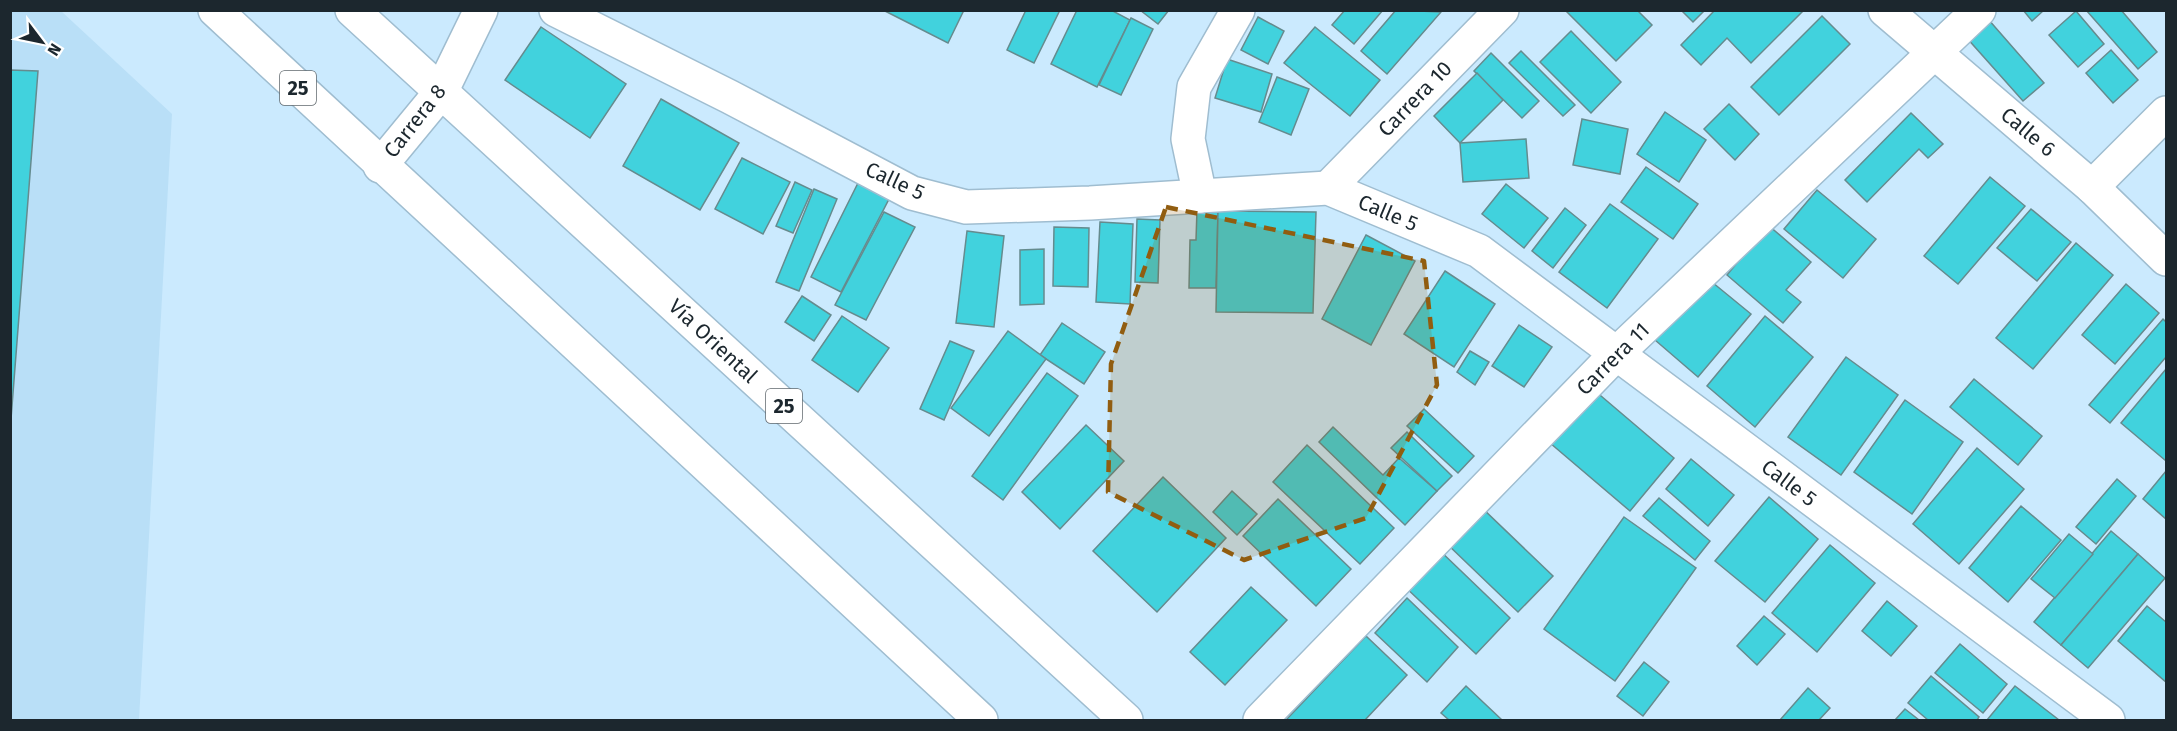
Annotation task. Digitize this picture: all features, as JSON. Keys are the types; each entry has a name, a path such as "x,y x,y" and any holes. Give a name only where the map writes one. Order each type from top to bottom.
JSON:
{"main road":[{"name":"25","path":"215,10 380,166 981,720"},
{"name":"Vía Oriental","path":"352,10 1126,720"},
{"name":"Carrera 8","path":"380,166 441,92 481,10"},
{"name":"Calle 5","path":"556,10 730,96 912,193 966,207 1328,188 1479,251 2109,720"},
{"path":"1200,196 1188,139 1194,87 1238,10"},
{"name":"Carrera 10","path":"1328,188 1502,10"},
{"name":"Calle 6","path":"1885,10 2092,187 2166,259"},
{"name":"Carrera 11","path":"1260,720 1617,354 1979,10"},
{"path":"2092,187 2166,113"}],"highlighted area":[{"path":"1166,207 1424,261 1437,385 1366,518 1244,560 1108,492 1111,364"}],"shaded area":[{"path":"10,11 61,11 172,114 139,720 11,720"}],"building":[{"path":"883,10 964,10 948,43"},
{"path":"1026,10 1060,10 1034,63 1007,50"},
{"path":"1077,10 1111,10 1130,20 1097,87 1051,64"},
{"path":"1140,10 1169,10 1158,24"},
{"path":"1345,10 1383,10 1354,44 1332,25"},
{"path":"1396,10 1441,12 1387,74 1361,51"},
{"path":"1565,10 1637,10 1652,25 1616,61"},
{"path":"1681,10 1705,10 1693,22"},
{"path":"1715,10 1803,11 1751,63 1727,38 1701,65 1681,45"},
{"path":"2023,10 2044,10 2032,21"},
{"path":"2086,10 2121,10 2157,52 2138,69"},
{"path":"2076,11 2104,44 2078,67 2049,35"},
{"path":"1822,16 1850,44 1779,115 1751,87"},
{"path":"1258,17 1284,31 1268,64 1241,50"},
{"path":"1131,18 1153,29 1121,95 1099,85"},
{"path":"1988,19 2044,83 2023,101 1966,37"},
{"path":"541,27 626,84 590,138 505,80"},
{"path":"1315,27 1380,80 1350,116 1284,63"},
{"path":"1571,31 1621,82 1591,113 1540,62"},
{"path":"2111,50 2138,80 2113,103 2086,73"},
{"path":"1521,51 1575,105 1563,116 1509,63"},
{"path":"1491,53 1539,101 1522,118 1474,71"},
{"path":"1227,59 1272,74 1261,112 1215,98"},
{"path":"10,70 38,71 10,432"},
{"path":"1477,73 1503,100 1460,143 1434,116"},
{"path":"1277,77 1309,89 1291,135 1259,122"},
{"path":"661,99 739,143 700,210 623,166"},
{"path":"1729,104 1759,134 1735,160 1704,129"},
{"path":"1665,112 1706,140 1679,182 1637,154"},
{"path":"1911,113 1943,144 1928,158 1919,149 1867,202 1845,180"},
{"path":"1582,119 1628,129 1620,174 1573,165"},
{"path":"1526,139 1529,178 1463,182 1460,143"},
{"path":"742,158 790,182 763,234 715,209"},
{"path":"1646,167 1698,204 1673,239 1621,202"},
{"path":"1990,177 2025,206 1958,284 1924,256"},
{"path":"795,182 812,190 793,233 776,226"},
{"path":"858,183 889,199 841,292 811,277"},
{"path":"1506,184 1548,218 1524,248 1482,214"},
{"path":"814,189 837,199 799,291 776,282"},
{"path":"1817,190 1876,239 1843,278 1784,229"},
{"path":"1610,204 1658,239 1607,308 1559,272"},
{"path":"1565,208 1586,225 1553,268 1532,251"},
{"path":"2031,209 2071,242 2037,281 1997,248"},
{"path":"1197,210 1218,211 1216,288 1189,288 1190,240 1196,240"},
{"path":"1218,211 1316,212 1313,313 1216,312"},
{"path":"884,212 915,227 866,320 835,305"},
{"path":"1137,219 1160,220 1158,283 1135,282"},
{"path":"1100,222 1133,224 1130,304 1096,302"},
{"path":"1768,225 1811,262 1786,290 1801,302 1783,323 1727,275"},
{"path":"1054,227 1089,228 1088,287 1053,286"},
{"path":"967,231 1004,236 994,327 956,323"},
{"path":"1366,235 1415,261 1371,345 1322,319"},
{"path":"2076,243 2113,275 2033,369 1996,338"},
{"path":"1044,249 1044,304 1020,305 1020,250"},
{"path":"1445,271 1495,304 1454,367 1404,334"},
{"path":"1707,278 1751,314 1698,377 1655,340"},
{"path":"2126,284 2159,313 2115,364 2082,335"},
{"path":"802,296 831,315 814,341 785,322"},
{"path":"842,316 889,348 858,392 812,360"},
{"path":"1765,316 1813,357 1755,427 1707,386"},
{"path":"2163,319 2166,322 2166,357 2110,423 2089,405"},
{"path":"1062,323 1105,352 1084,384 1040,355"},
{"path":"1519,325 1552,347 1524,387 1492,366"},
{"path":"1008,331 1046,359 989,436 951,408"},
{"path":"950,341 974,351 944,420 920,409"},
{"path":"1470,351 1489,362 1475,385 1457,372"},
{"path":"1846,357 1898,395 1841,475 1788,437"},
{"path":"2166,369 2166,461 2121,423"},
{"path":"1047,373 1078,396 1003,500 972,476"},
{"path":"1974,379 2042,436 2018,465 1950,407"},
{"path":"1594,390 1674,458 1630,511 1550,443"},
{"path":"1905,400 1963,442 1912,514 1854,472"},
{"path":"1424,409 1474,456 1458,473 1407,426"},
{"path":"1086,425 1124,461 1060,529 1022,492"},
{"path":"1333,427 1383,475 1399,458 1437,491 1405,525 1319,442"},
{"path":"1407,432 1452,476 1437,491 1391,448"},
{"path":"1307,445 1394,528 1360,564 1273,482"},
{"path":"1977,448 2024,489 1959,564 1913,524"},
{"path":"1691,459 1734,495 1708,526 1666,489"},
{"path":"2166,471 2166,519 2143,499"},
{"path":"1163,477 1226,538 1157,612 1093,551"},
{"path":"2117,479 2136,496 2096,544 2076,527"},
{"path":"1232,491 1257,514 1237,535 1213,512"},
{"path":"1769,497 1818,539 1765,602 1715,561"},
{"path":"1659,498 1710,541 1695,560 1643,516"},
{"path":"1278,499 1351,569 1316,606 1243,536"},
{"path":"1480,506 1553,576 1518,612 1445,542"},
{"path":"2021,506 2061,540 2008,602 1969,568"},
{"path":"1624,517 1696,568 1615,681 1544,629"},
{"path":"2111,531 2138,554 2061,645 2034,622"},
{"path":"2069,534 2093,554 2055,598 2031,579"},
{"path":"1830,545 1875,583 1817,652 1772,613"},
{"path":"1435,546 1510,618 1476,654 1401,583"},
{"path":"2138,554 2165,578 2088,668 2061,645"},
{"path":"1251,587 1287,620 1225,685 1190,652"},
{"path":"1407,598 1458,647 1427,682 1375,633"},
{"path":"1887,601 1917,626 1891,656 1862,631"},
{"path":"2147,606 2166,622 2166,682 2118,641"},
{"path":"1764,616 1785,634 1757,665 1737,646"},
{"path":"1366,636 1407,675 1365,720 1286,720"},
{"path":"1960,644 2007,684 1983,713 1935,673"},
{"path":"1644,662 1669,682 1643,716 1617,696"},
{"path":"1931,676 1979,717 1977,720 1928,720 1908,703"},
{"path":"1466,686 1502,720 1449,720 1441,713"},
{"path":"2015,686 2059,720 1987,720"},
{"path":"1808,688 1830,708 1819,720 1780,720"},
{"path":"1905,709 1919,720 1895,720"}]}
